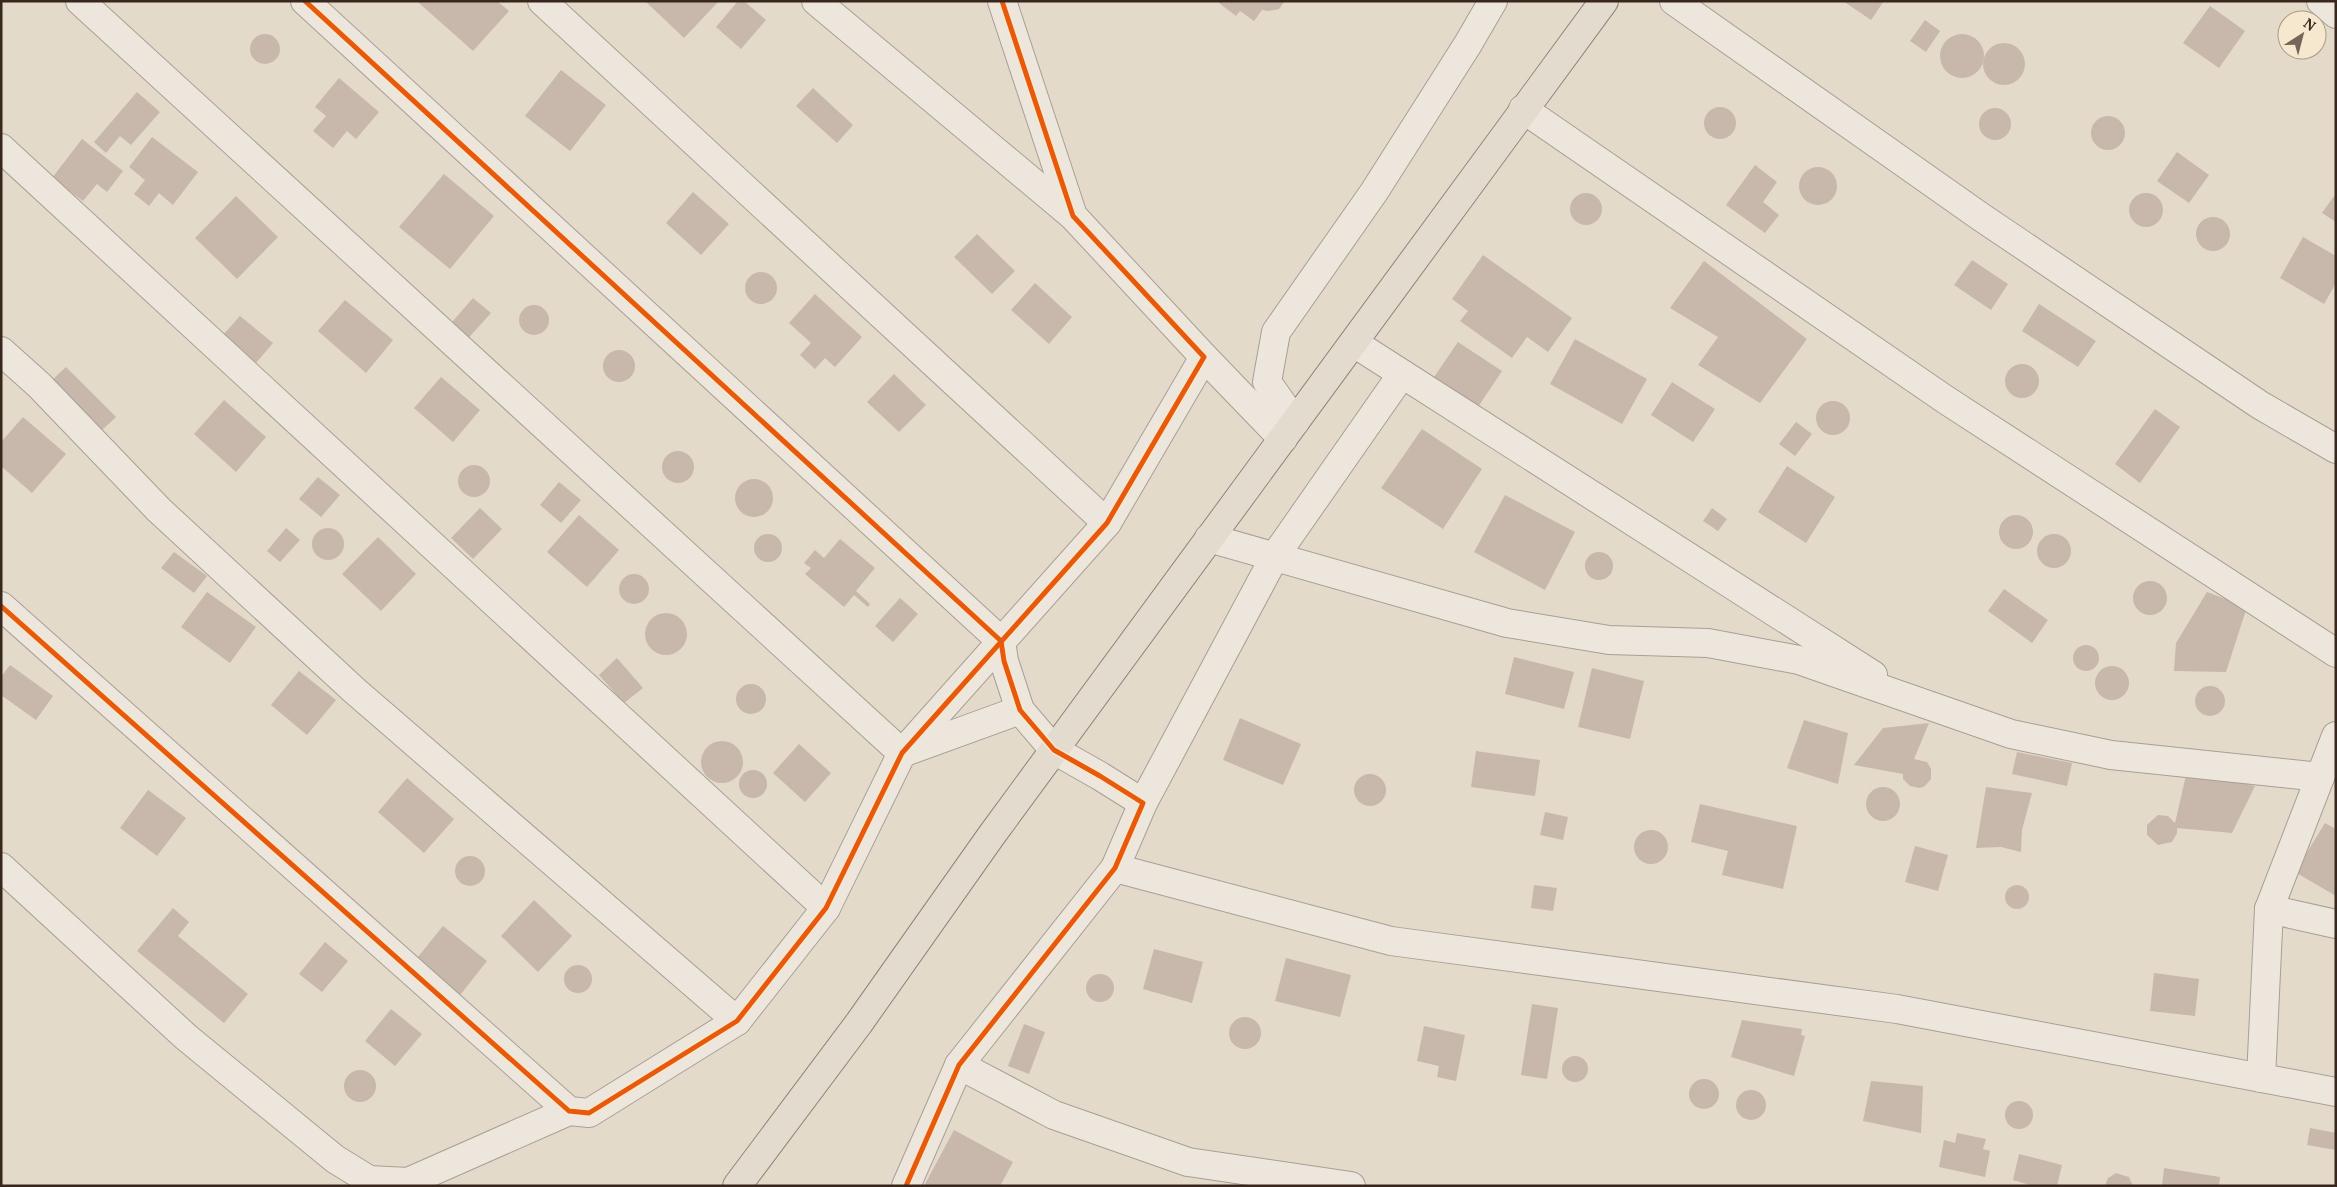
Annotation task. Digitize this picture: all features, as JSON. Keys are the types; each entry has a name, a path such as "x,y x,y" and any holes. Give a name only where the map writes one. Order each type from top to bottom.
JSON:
{"main road":[{"path":"737,1186 859,1023 1054,750 1604,1"}],"street":[{"path":"80,1 902,753"},
{"path":"305,1 1001,641 1004,661 1020,710 1054,750 1143,803"},
{"path":"542,1 1107,523"},
{"path":"816,1 1074,216 1204,357 1289,431"},
{"path":"1002,1 1074,216"},
{"path":"1289,431 1267,382 1276,332 1374,192 1468,44 1492,1"},
{"path":"1674,1 1981,217 2260,405 2334,444"},
{"path":"2321,1 2336,14"},
{"path":"1523,109 1946,400 2336,654"},
{"path":"1,148 826,908"},
{"path":"1354,343 1914,701"},
{"path":"1,351 39,385 159,510 355,692 737,1021"},
{"path":"1,867 186,1037 335,1158 369,1180 408,1182 569,1111 589,1113 737,1021 826,908 902,753 1107,523 1204,357"},
{"path":"906,1186 959,1065 1115,868 1143,803 1275,556 1402,374"},
{"path":"1209,538 1506,623 1609,640 1708,643 1799,660 2011,734 2111,755 2320,777"},
{"path":"1,606 569,1111"},
{"path":"902,753 1020,710"},
{"path":"2261,1078 2269,909 2336,736"},
{"path":"1115,868 1391,941 1897,1009 2336,1092"},
{"path":"2269,909 2336,924"},
{"path":"959,1065 1054,1115 1188,1162 1351,1186"}],"building":[{"path":"420,1 497,1 509,11 473,51 419,3"},
{"path":"645,1 719,1 684,38"},
{"path":"738,1 744,1 766,20 741,49 716,27"},
{"path":"1221,1 1285,1 1279,9 1262,10 1254,21 1240,11 1236,16 1219,3"},
{"path":"1843,1 1884,1 1871,20"},
{"path":"2210,6 2245,31 2219,68 2183,43"},
{"path":"1925,20 1940,31 1926,52 1910,41"},
{"path":"265,34 276,38 280,49 276,60 265,64 254,60 250,49 254,38"},
{"path":"1962,34 1974,38 1980,44 1984,56 1980,68 1974,74 1962,78 1950,74 1944,68 1940,56 1944,44 1950,38"},
{"path":"2004,43 2019,49 2025,64 2019,79 2004,85 1989,79 1983,64 1989,49"},
{"path":"561,70 606,105 570,151 525,116"},
{"path":"339,78 379,112 356,139 347,131 333,148 313,131 326,116 315,107"},
{"path":"813,88 853,125 837,143 796,106"},
{"path":"137,92 160,112 131,145 120,136 106,153 94,142"},
{"path":"1720,107 1726,108 1731,112 1735,117 1735,129 1731,134 1726,138 1720,139 1714,138 1709,134 1705,129 1704,123 1705,117 1709,112 1714,108"},
{"path":"1995,108 2001,109 2006,113 2010,118 2010,130 2006,135 2001,139 1995,140 1989,139 1984,135 1980,130 1979,124 1980,118 1984,113 1989,109"},
{"path":"2108,116 2120,121 2125,133 2120,145 2108,150 2096,145 2091,133 2096,121"},
{"path":"152,137 198,172 173,205 159,193 149,206 134,194 145,180 129,167"},
{"path":"82,139 123,171 107,192 97,184 83,201 52,178"},
{"path":"2177,152 2209,175 2189,203 2157,181"},
{"path":"1755,165 1777,182 1763,202 1779,215 1765,233 1726,205"},
{"path":"1818,167 1831,173 1837,186 1831,199 1818,205 1805,199 1799,186 1805,173"},
{"path":"444,174 494,216 450,269 399,227"},
{"path":"693,192 729,224 701,255 666,223"},
{"path":"1586,193 1592,194 1597,198 1601,203 1601,215 1597,220 1592,224 1586,225 1580,224 1575,220 1571,215 1570,209 1571,203 1575,198 1580,194"},
{"path":"2146,193 2158,198 2163,210 2158,222 2146,227 2134,222 2129,210 2134,198"},
{"path":"236,196 278,237 237,279 195,238"},
{"path":"2334,196 2336,197 2336,222 2322,213"},
{"path":"2213,217 2225,222 2230,234 2225,246 2213,251 2201,246 2196,234 2201,222"},
{"path":"977,234 1015,271 992,294 954,257"},
{"path":"2303,237 2336,256 2336,283 2324,304 2280,278"},
{"path":"1483,255 1572,318 1548,352 1527,337 1512,358 1460,321 1468,311 1452,299"},
{"path":"1972,260 2008,284 1991,310 1954,285"},
{"path":"1704,261 1807,339 1760,403 1698,365 1718,337 1670,308"},
{"path":"761,272 772,277 777,288 772,299 761,304 750,299 745,288 750,277"},
{"path":"1035,283 1072,317 1049,344 1011,310"},
{"path":"815,294 862,337 835,367 825,358 815,369 800,355 811,343 789,323"},
{"path":"473,298 491,313 463,344 446,329"},
{"path":"345,300 393,340 366,373 318,331"},
{"path":"2039,304 2096,341 2078,367 2022,331"},
{"path":"534,305 545,309 549,320 545,331 534,335 523,331 519,320 523,309"},
{"path":"240,316 273,343 256,363 223,335"},
{"path":"1575,339 1647,379 1622,424 1550,384"},
{"path":"1458,342 1502,371 1476,410 1432,380"},
{"path":"619,350 631,354 635,366 631,378 619,382 607,378 603,366 607,354"},
{"path":"2022,364 2034,369 2039,381 2034,393 2022,398 2010,393 2005,381 2010,369"},
{"path":"66,367 116,417 100,432 51,381"},
{"path":"894,374 926,405 899,432 867,402"},
{"path":"441,377 480,410 453,442 414,408"},
{"path":"1672,382 1715,409 1693,442 1651,415"},
{"path":"224,400 266,437 236,472 194,434"},
{"path":"1833,401 1845,406 1850,418 1845,430 1833,435 1821,430 1816,418 1821,406"},
{"path":"2155,409 2180,427 2140,483 2115,464"},
{"path":"23,417 66,454 32,493 1,466 1,442"},
{"path":"1796,422 1812,434 1795,456 1779,444"},
{"path":"1422,429 1482,469 1443,529 1381,488"},
{"path":"678,451 689,456 694,467 689,478 678,483 667,478 662,467 667,456"},
{"path":"474,465 485,470 490,481 485,492 474,497 463,492 458,481 463,470"},
{"path":"1787,466 1835,497 1806,543 1758,512"},
{"path":"318,477 340,495 321,517 299,499"},
{"path":"754,479 767,485 773,498 767,511 754,517 741,511 735,498 741,485"},
{"path":"559,482 581,500 561,523 540,505"},
{"path":"1505,495 1575,532 1545,590 1474,552"},
{"path":"480,508 502,529 473,559 451,538"},
{"path":"1712,508 1727,519 1718,531 1703,521"},
{"path":"579,515 619,550 587,587 547,552"},
{"path":"2016,515 2028,520 2033,532 2028,544 2016,549 2004,544 1999,532 2004,520"},
{"path":"286,528 300,540 280,562 267,551"},
{"path":"328,528 339,533 344,544 339,555 328,560 317,555 312,544 317,533"},
{"path":"768,534 778,538 782,548 778,558 768,562 758,558 754,548 758,538"},
{"path":"2054,534 2066,539 2071,551 2066,563 2054,568 2042,563 2037,551 2042,539"},
{"path":"378,537 416,574 381,611 342,574"},
{"path":"840,539 875,568 856,591 870,604 868,607 854,595 844,607 805,574 811,568 804,563 815,550 824,558"},
{"path":"174,552 207,576 194,593 161,568"},
{"path":"1599,552 1609,556 1613,566 1609,576 1599,580 1589,576 1585,566 1589,556"},
{"path":"634,574 645,578 649,589 645,600 634,604 623,600 619,589 623,578"},
{"path":"2150,581 2162,586 2167,598 2162,610 2150,615 2138,610 2133,598 2138,586"},
{"path":"2004,589 2048,620 2032,643 1988,611"},
{"path":"207,592 256,627 230,663 181,627"},
{"path":"2207,592 2247,607 2226,672 2174,671 2176,643"},
{"path":"900,598 918,614 893,642 875,626"},
{"path":"670,613 678,616 684,622 687,634 684,646 678,652 662,655 654,652 648,646 645,630 648,622 654,616"},
{"path":"2086,645 2095,649 2099,658 2095,667 2086,671 2077,667 2073,658 2077,649"},
{"path":"1514,657 1574,672 1564,709 1505,694"},
{"path":"617,658 643,688 624,703 599,675"},
{"path":"10,665 53,696 36,720 1,695 1,677"},
{"path":"2112,666 2124,671 2129,683 2124,695 2112,700 2100,695 2095,683 2100,671"},
{"path":"1592,668 1644,681 1630,739 1578,727"},
{"path":"299,671 336,700 307,735 271,705"},
{"path":"751,684 762,688 766,699 762,710 751,714 740,710 736,699 740,688"},
{"path":"2210,686 2216,687 2224,695 2224,707 2216,715 2210,716 2204,715 2196,707 2195,701 2196,695 2204,687"},
{"path":"1240,718 1301,744 1283,785 1223,760"},
{"path":"1804,720 1848,733 1838,784 1787,768"},
{"path":"1929,723 1914,759 1927,762 1931,769 1931,779 1925,786 1920,788 1910,786 1903,779 1903,774 1854,765 1883,728"},
{"path":"718,741 726,741 737,747 743,762 737,777 726,783 718,783 707,777 701,766 701,758 707,747"},
{"path":"799,744 831,773 805,802 773,773"},
{"path":"1476,751 1540,760 1535,796 1471,787"},
{"path":"2017,752 2072,763 2067,786 2012,774"},
{"path":"753,770 763,774 767,784 763,794 753,798 743,794 739,784 743,774"},
{"path":"2187,771 2255,786 2232,833 2177,828 2177,833 2172,842 2158,845 2147,835 2147,825 2158,815 2168,816 2175,823"},
{"path":"1370,774 1376,775 1381,779 1385,784 1385,796 1381,801 1376,805 1370,806 1364,805 1359,801 1355,796 1354,790 1355,784 1359,779 1364,775"},
{"path":"407,778 454,819 424,853 378,812"},
{"path":"1883,787 1895,792 1900,804 1895,816 1883,821 1871,816 1866,804 1871,792"},
{"path":"1986,787 2032,793 2022,830 2021,852 2001,847 1976,848"},
{"path":"148,790 186,818 157,856 120,828"},
{"path":"1700,804 1797,826 1783,889 1722,875 1728,851 1691,842"},
{"path":"1545,812 1568,817 1563,840 1540,835"},
{"path":"2325,823 2336,829 2336,896 2295,872"},
{"path":"1651,830 1663,835 1668,847 1663,859 1651,864 1639,859 1634,847 1639,835"},
{"path":"1915,846 1948,855 1938,891 1905,882"},
{"path":"470,856 481,860 485,871 481,882 470,886 459,882 455,871 459,860"},
{"path":"1534,885 1557,888 1553,911 1531,908"},
{"path":"2017,885 2026,888 2029,897 2026,906 2017,909 2008,906 2005,897 2008,888"},
{"path":"534,900 572,936 538,972 501,936"},
{"path":"173,908 189,922 178,936 248,994 224,1023 137,951"},
{"path":"443,926 487,961 457,999 413,963"},
{"path":"325,942 348,961 322,992 299,974"},
{"path":"1154,949 1203,962 1192,1003 1143,989"},
{"path":"1286,958 1351,975 1340,1017 1275,1001"},
{"path":"578,965 588,969 592,979 588,989 578,993 568,989 564,979 568,969"},
{"path":"2154,973 2199,979 2195,1016 2150,1011"},
{"path":"1100,974 1110,978 1114,988 1110,998 1100,1002 1090,998 1086,988 1090,978"},
{"path":"1532,1004 1558,1008 1547,1079 1521,1075"},
{"path":"391,1009 422,1034 395,1066 365,1041"},
{"path":"1245,1017 1251,1018 1256,1022 1260,1027 1260,1039 1256,1044 1251,1048 1245,1049 1239,1048 1234,1044 1230,1039 1229,1033 1230,1027 1234,1022 1239,1018"},
{"path":"1742,1020 1802,1029 1801,1035 1805,1036 1794,1076 1731,1057"},
{"path":"1024,1024 1045,1032 1029,1074 1008,1066"},
{"path":"1424,1026 1465,1035 1456,1081 1437,1077 1439,1066 1417,1061"},
{"path":"1575,1056 1584,1060 1588,1069 1584,1078 1575,1082 1566,1078 1562,1069 1566,1060"},
{"path":"360,1070 372,1074 376,1086 372,1098 360,1102 348,1098 344,1086 348,1074"},
{"path":"1704,1079 1710,1080 1718,1088 1718,1100 1710,1108 1704,1109 1698,1108 1690,1100 1689,1094 1690,1088 1698,1080"},
{"path":"1871,1081 1923,1086 1921,1133 1863,1121"},
{"path":"1751,1090 1762,1094 1766,1105 1762,1116 1751,1120 1740,1116 1736,1105 1740,1094"},
{"path":"2019,1101 2029,1105 2033,1115 2029,1125 2019,1129 2009,1125 2005,1115 2009,1105"},
{"path":"2310,1128 2336,1133 2336,1150 2307,1145"},
{"path":"954,1130 1013,1162 1000,1186 924,1186"},
{"path":"1957,1133 1986,1139 1983,1149 1990,1151 1985,1177 1939,1167 1944,1140 1955,1143"},
{"path":"2019,1154 2062,1165 2057,1186 2033,1186 2013,1180"},
{"path":"2164,1168 2220,1177 2219,1186 2162,1186"},
{"path":"2116,1173 2129,1177 2133,1186 2105,1186 2108,1178"}],"cycle path":[{"path":"305,1 1001,641 1004,661 1020,710 1054,750 1143,803 1115,868 959,1065 906,1186"},
{"path":"1,606 569,1111 589,1113 737,1021 826,908 902,753 1107,523 1204,357 1073,216 1002,1"}]}
